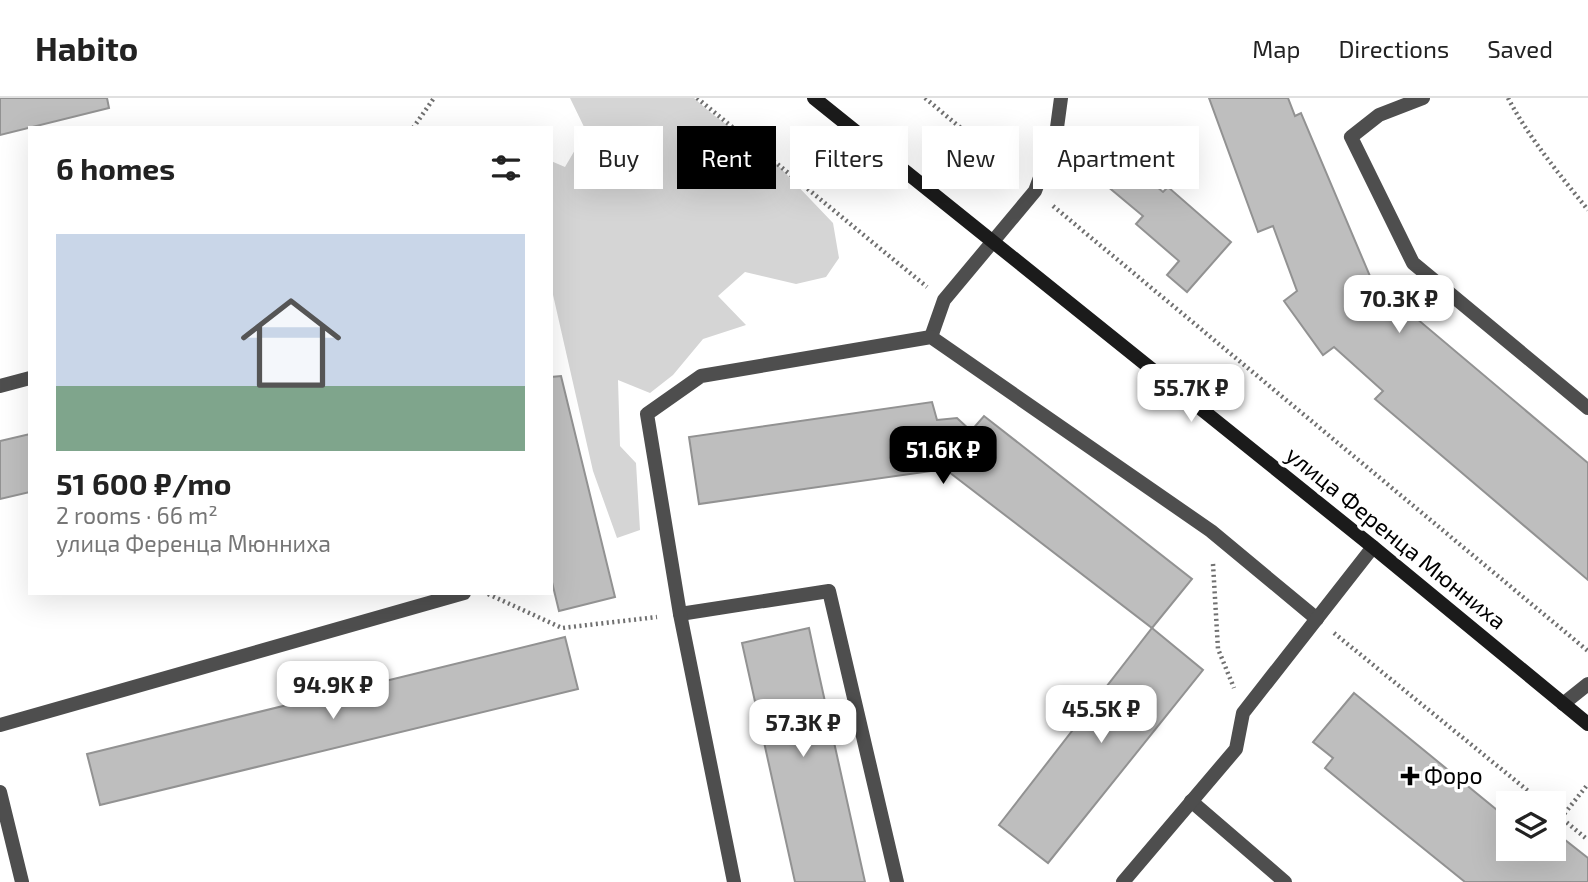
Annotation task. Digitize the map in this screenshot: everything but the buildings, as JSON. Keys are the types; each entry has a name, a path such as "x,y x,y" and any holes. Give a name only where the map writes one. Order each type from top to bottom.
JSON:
{"street":[{"name":"улица Ференца Мюнниха","path":"814,98 1373,547 1588,724"}],"lane":[{"path":"931,337 944,300 1035,191 1056,135 1061,98"},
{"path":"1423,98 1379,115 1351,137 1413,263 1588,408"},
{"path":"734,882 680,614 647,414 701,376 931,337 1211,531 1317,619"},
{"path":"0,386 28,379"},
{"path":"1124,882 1236,748 1244,713 1373,547"},
{"path":"680,614 829,591 897,882"},
{"path":"0,725 457,595"},
{"path":"1563,704 1588,684"},
{"path":"0,792 22,882"},
{"path":"1191,801 1285,882"}],"path":[{"path":"414,126 434,98"},
{"path":"697,98 944,300"},
{"path":"925,98 1588,650"},
{"path":"1508,98 1560,175 1588,210"},
{"path":"1211,531 1218,649 1244,713"},
{"path":"491,595 562,628 680,614"},
{"path":"1317,619 1528,791"},
{"path":"1566,812 1588,784"},
{"path":"1566,822 1588,840"}],"shaded area":[{"path":"570,98 694,98 729,126 677,126 677,189 776,189 776,163 790,178 790,189 801,189 833,223 839,258 826,277 796,284 745,272 718,296 746,325 703,339 673,375 650,393 618,380 620,446 636,463 640,530 617,538 593,471 553,295 553,162 565,167 574,152 574,189 663,189 663,126 584,126"}],"place":[{"name":"Форо","path":"1410,776"}]}
